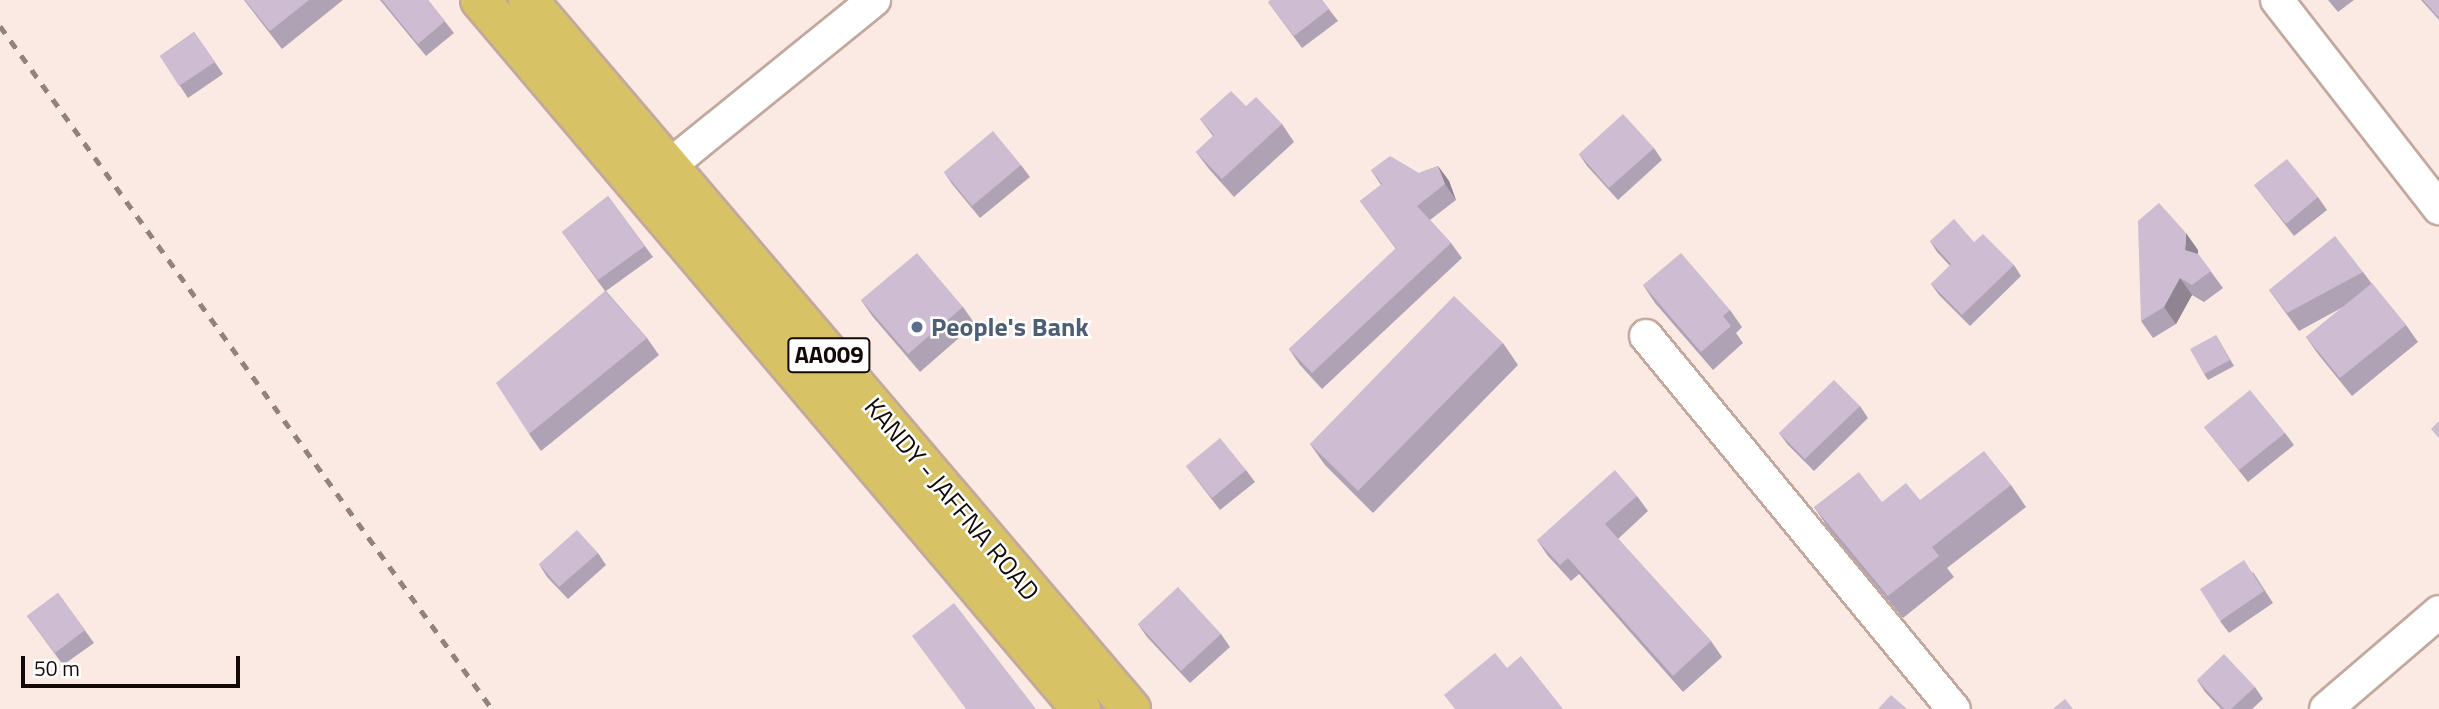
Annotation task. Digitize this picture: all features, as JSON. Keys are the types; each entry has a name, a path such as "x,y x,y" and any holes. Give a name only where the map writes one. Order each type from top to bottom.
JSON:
{"highway":[{"name":"KANDY - JAFFNA ROAD","path":"480,0 1081,709"},
{"name":"KANDY - JAFFNA ROAD","path":"528,0 1131,709"}],"street":[{"path":"668,166 874,0"},
{"path":"2277,0 2439,208"},
{"path":"1646,336 1954,709"},
{"path":"2326,709 2439,611"}],"building":[{"path":"245,0 309,0 270,31"},
{"path":"382,0 428,0 445,21 418,44"},
{"path":"1322,0 1329,9 1294,36 1268,2"},
{"path":"2423,0 2439,0 2439,18"},
{"path":"194,32 215,62 179,86 160,56"},
{"path":"1231,91 1246,106 1256,97 1282,124 1222,179 1196,152 1214,135 1200,119"},
{"path":"1623,114 1654,148 1609,188 1579,154"},
{"path":"993,131 1021,165 972,206 944,172"},
{"path":"1390,156 1419,173 1438,166 1445,184 1417,206 1451,243 1312,373 1289,349 1396,248 1360,201 1382,184 1371,170"},
{"path":"2287,159 2318,197 2286,224 2254,185"},
{"path":"608,196 645,246 598,280 562,232"},
{"path":"2159,203 2186,233 2185,250 2198,254 2211,271 2192,285 2180,278 2164,307 2141,321 2138,221"},
{"path":"1954,219 1974,242 1983,234 2014,265 1962,315 1931,284 1951,264 1930,241"},
{"path":"2335,236 2363,272 2287,313 2269,290"},
{"path":"917,253 963,307 908,354 861,300"},
{"path":"1681,253 1730,310 1723,316 1731,326 1701,352 1643,285"},
{"path":"2372,283 2406,325 2340,378 2306,337"},
{"path":"605,291 647,338 529,434 496,383"},
{"path":"1454,296 1503,343 1358,491 1310,444"},
{"path":"2216,335 2230,360 2204,374 2190,349"},
{"path":"1834,380 1860,406 1805,459 1779,433"},
{"path":"2250,390 2285,433 2239,470 2204,427"},
{"path":"2439,421 2439,438 2431,429"},
{"path":"1220,438 1246,470 1212,498 1186,466"},
{"path":"1984,451 2011,485 1932,547 1939,556 1888,596 1814,507 1859,472 1882,502 1906,483 1920,500"},
{"path":"1615,470 1637,496 1605,524 1711,641 1673,676 1568,558 1560,565 1537,540"},
{"path":"577,530 598,553 559,587 539,564"},
{"path":"2244,560 2264,591 2220,621 2200,589"},
{"path":"1178,587 1221,634 1181,671 1138,624"},
{"path":"58,593 85,630 55,653 27,616"},
{"path":"954,603 1036,709 966,709 912,636"},
{"path":"1495,653 1507,668 1521,656 1563,709 1455,709 1444,695"},
{"path":"2224,654 2255,687 2231,709 2224,709 2197,680"},
{"path":"1891,695 1907,709 1878,709"},
{"path":"2065,699 2073,709 2053,709"}],"railway":[{"path":"0,26 492,709"}],"place":[{"name":"People's Bank","path":"917,327"}]}
